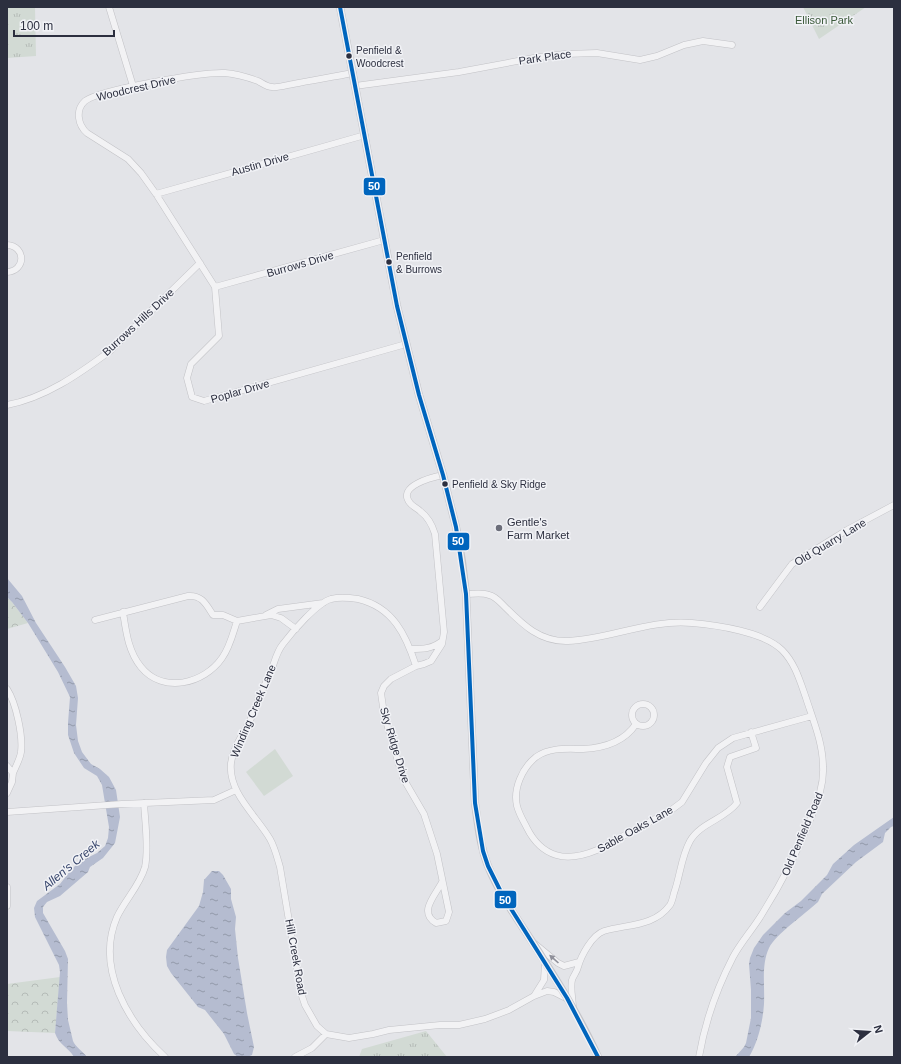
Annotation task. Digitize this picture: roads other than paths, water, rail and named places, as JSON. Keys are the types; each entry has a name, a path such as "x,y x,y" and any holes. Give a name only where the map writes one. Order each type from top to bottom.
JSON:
{"main road":[{"path":"340,7 384,240 406,344 456,527 466,594 475,803 478,829 483,851 493,876 508,906 532,941 574,1011 598,1057"}],"street":[{"path":"109,7 133,86"},
{"name":"Park Place","path":"355,86 458,72 539,57 565,54 597,52 640,60 657,56 684,45 703,41 732,45"},
{"name":"Woodcrest Drive","path":"215,287 156,194 132,163 82,129 79,120 79,111 81,106 88,99 133,86 218,73 242,76 272,87 353,73"},
{"name":"Austin Drive","path":"156,194 365,134"},
{"name":"Burrows Drive","path":"215,287 384,240"},
{"path":"7,245 17,248 21,256 20,265 17,269 7,272"},
{"name":"Burrows Hills Drive","path":"7,405 44,393 78,374 94,363 110,351 200,263"},
{"name":"Poplar Drive","path":"215,287 220,336 191,364 187,378 192,397 204,401 406,344"},
{"name":"Sky Ridge Drive","path":"442,882 428,907 427,912 430,919 436,923 446,920 449,912 437,854 424,814 403,778 382,703 382,693 384,686 390,679 416,666 431,661 439,650 442,641 444,632 435,534 431,522 410,502 407,497 408,492 414,485 424,480 443,475"},
{"name":"Old Quarry Lane","path":"760,607 792,564 847,530 894,505"},
{"name":"Old Penfield Road","path":"466,594 480,593 491,595 531,631 548,639 578,639 664,623 692,623 742,632 766,639 781,649 793,664 799,676 820,743 823,759 823,776 819,796 802,839 784,877 761,916 737,950 727,970 711,1007 699,1057"},
{"path":"95,620 188,596 194,596 200,597 214,615 223,615 237,621 271,615 282,618 296,629"},
{"name":"Winding Creek Lane","path":"236,790 232,778 231,763 234,751 247,727 282,645 314,610 331,599 352,598 367,601 378,606 390,616 401,629 416,666"},
{"path":"264,616 278,609 325,603"},
{"path":"123,612 129,644 140,666 146,672 160,680 178,683 200,678 216,666 223,657 229,645 237,621"},
{"path":"410,649 426,649 435,646 442,641"},
{"path":"7,689 14,704 21,737 21,754 7,793"},
{"name":"Sable Oaks Lane","path":"636,724 632,730 613,743 583,749 571,748 548,751 538,756 527,767 518,782 516,795 517,806 530,834 537,843 546,850 556,855 573,857 588,854 670,811 682,802 706,763 718,748 734,738 812,716"},
{"path":"574,1011 572,980 579,962 593,939 602,932 639,924 657,918 670,904 679,881 684,855 690,840 713,821 731,810 736,803 727,767 730,757 756,748 751,732"},
{"path":"7,766 13,773"},
{"path":"7,812 102,805 214,800 236,790"},
{"name":"Hill Creek Road","path":"236,790 269,838 276,851 301,993 305,1005 317,1026 326,1034"},
{"path":"144,803 146,858 144,868 142,875 118,916 114,926 111,938 110,963 118,992 127,1010 141,1032 165,1057"},
{"path":"7,887 7,906"},
{"path":"532,941 558,963 564,966 579,962"},
{"path":"534,996 544,980 545,963"},
{"path":"295,1057 312,1048 326,1034 349,1038 412,1028 459,1025 485,1019 509,1010 534,996 547,991 554,992 566,998"}],"water":[{"path":"7,578 22,596 36,623 76,686 78,698 76,725 78,741 82,752 91,764 100,769 109,777 116,790 120,817 115,843 103,858 90,867 88,872 60,896 47,902 43,907 43,913 68,959 68,1020 75,1045 87,1057 74,1057 61,1043 55,1033 60,972 59,965 35,917 34,908 37,901 60,884 79,862 97,853 105,846 108,838 109,827 102,785 97,776 84,768 74,753 68,735 70,697 58,672 28,623 7,597"},
{"path":"894,817 894,826 885,833 883,842 856,862 822,894 818,902 784,930 773,942 769,948 765,961 763,1011 757,1038 749,1057 733,1057 736,1056 746,1043 751,1018 749,964 754,948 763,935 785,913 801,901 827,875 833,864 854,845"},
{"path":"212,871 219,871 231,889 231,899 236,917 235,929 238,958 254,1047 252,1055 247,1057 238,1057 234,1054 224,1034 205,1010 198,1007 167,966 167,950 199,906 203,892 204,880"}],"place":[{"name":"Penfield & Woodcrest","path":"349,56"},
{"name":"Penfield & Burrows","path":"389,262"},
{"name":"Penfield & Sky Ridge","path":"445,484"},
{"name":"Gentle's Farm Market","path":"499,528"}],"park label":[{"name":"Ellison Park","path":"824,20"}],"water label":[{"name":"Allen's Creek","path":"71,865"}]}
